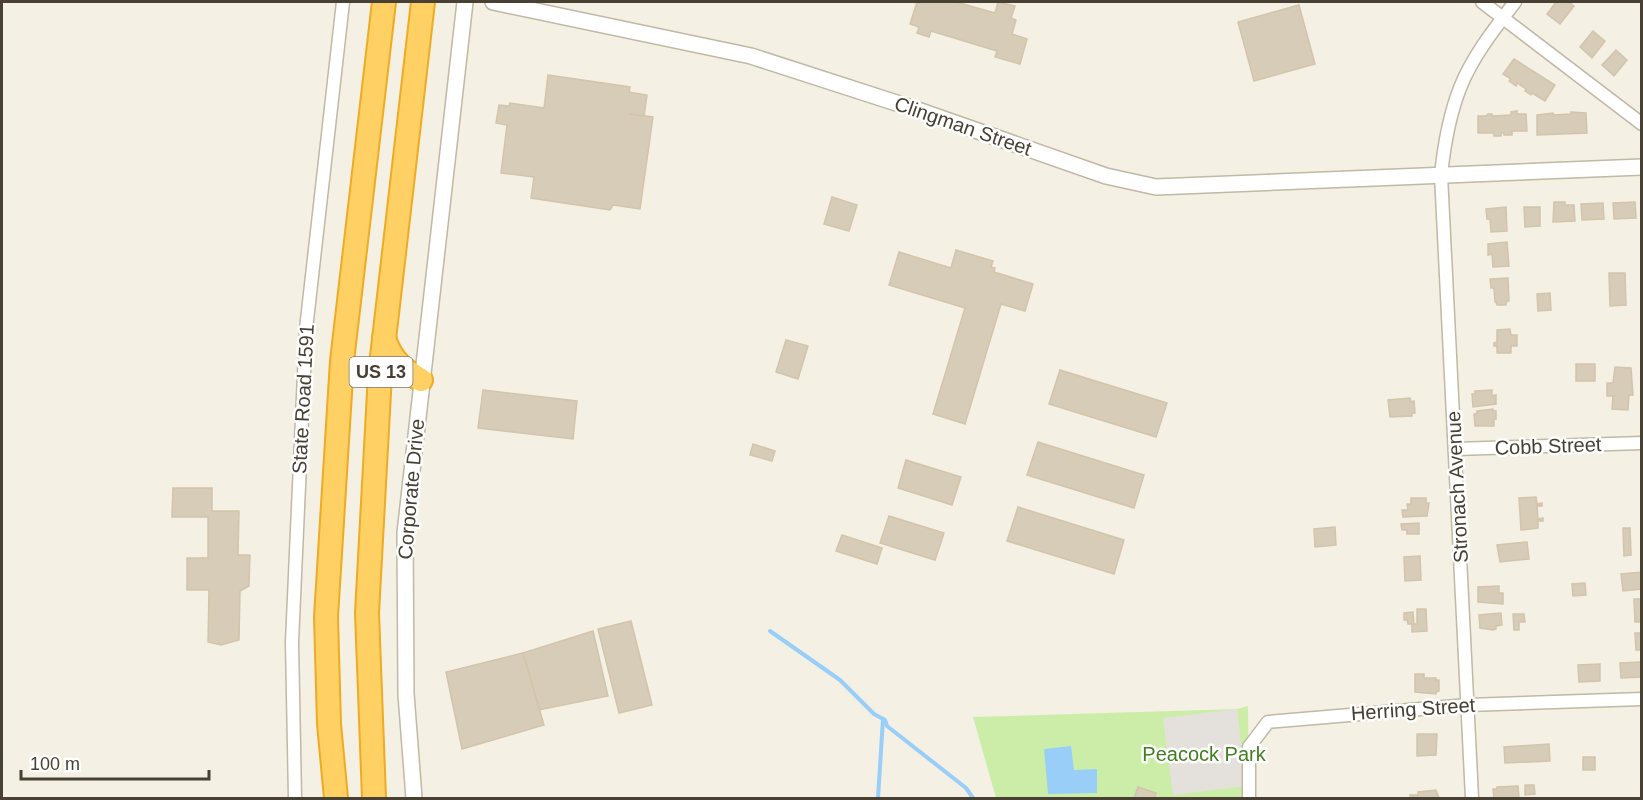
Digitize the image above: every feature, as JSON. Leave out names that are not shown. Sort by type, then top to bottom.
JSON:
[{"type":"highway","name":"US 13","points":[[336,798],[329,724],[326,617],[342,361],[384,2]]},
{"type":"highway","name":"US 13","points":[[374,798],[367,613],[378,412],[384,338],[423,2]]},
{"type":"highway","points":[[384,338],[396,362],[404,370],[421,380]]},
{"type":"highway","points":[[378,412],[386,397],[399,385],[410,380],[421,380]]},
{"type":"highway","points":[[323,798],[329,724]]},
{"type":"highway","points":[[372,745],[381,798]]},
{"type":"street","name":"State Road 1591","points":[[295,798],[292,642],[306,329],[343,2]]},
{"type":"street","name":"Corporate Drive","points":[[414,798],[406,694],[405,533],[465,2]]},
{"type":"street","name":"Clingman Street","points":[[493,2],[751,56],[915,109],[1106,176],[1156,187],[1641,167]]},
{"type":"street","points":[[1482,2],[1641,124]]},
{"type":"street","name":"Stronach Avenue","points":[[1472,798],[1441,175],[1444,141],[1460,87],[1483,45],[1515,2]]},
{"type":"street","name":"Cobb Street","points":[[1455,448],[1641,443]]},
{"type":"street","name":"Herring Street","points":[[1249,798],[1249,747],[1268,722],[1467,705],[1641,699]]},
{"type":"green space","name":"Peacock Park","points":[[1248,706],[1249,798],[996,798],[973,717],[1237,709]]},
{"type":"shaded area","points":[[1237,709],[1246,786],[1173,795],[1163,718]]},
{"type":"water","points":[[1071,746],[1074,770],[1097,769],[1097,793],[1048,794],[1044,749]]},
{"type":"building","points":[[917,2],[956,2],[995,13],[998,2],[1015,6],[1011,18],[1016,20],[1012,34],[1027,39],[1020,64],[995,57],[997,51],[931,31],[929,37],[917,33],[919,27],[910,24]]},
{"type":"building","points":[[1556,2],[1569,2],[1574,6],[1560,24],[1547,14]]},
{"type":"building","points":[[1299,5],[1315,64],[1254,81],[1238,22]]},
{"type":"building","points":[[1593,31],[1605,41],[1592,58],[1580,47]]},
{"type":"building","points":[[1616,50],[1627,60],[1614,76],[1602,65]]},
{"type":"building","points":[[1514,59],[1555,85],[1545,101],[1532,93],[1531,95],[1517,83],[1516,86],[1503,74]]},
{"type":"building","points":[[548,75],[630,87],[629,92],[647,95],[644,116],[653,117],[640,209],[613,205],[610,210],[531,198],[534,177],[501,173],[507,125],[496,123],[499,105],[509,106],[510,103],[544,108]]},
{"type":"building","points":[[1517,111],[1517,114],[1526,114],[1527,131],[1512,131],[1512,135],[1501,133],[1501,136],[1494,136],[1494,133],[1478,133],[1478,116],[1511,115],[1511,112]]},
{"type":"building","points":[[1571,112],[1586,113],[1587,133],[1537,135],[1537,115],[1571,114]]},
{"type":"building","points":[[832,197],[857,205],[849,231],[824,224]]},
{"type":"building","points":[[1554,202],[1574,205],[1575,221],[1553,222]]},
{"type":"building","points":[[1635,202],[1636,218],[1614,219],[1613,203]]},
{"type":"building","points":[[1603,203],[1604,219],[1582,220],[1581,204]]},
{"type":"building","points":[[1506,207],[1507,231],[1491,232],[1486,209]]},
{"type":"building","points":[[1524,207],[1540,207],[1540,226],[1525,227]]},
{"type":"building","points":[[1507,242],[1509,266],[1493,267],[1492,254],[1488,255],[1488,244]]},
{"type":"building","points":[[956,250],[993,261],[991,267],[995,268],[994,272],[1033,284],[1025,311],[1001,304],[965,424],[933,414],[965,308],[889,285],[899,252],[951,268]]},
{"type":"building","points":[[1609,273],[1625,273],[1626,305],[1610,306]]},
{"type":"building","points":[[1508,278],[1509,301],[1506,305],[1497,305],[1490,279]]},
{"type":"building","points":[[1550,293],[1551,310],[1538,311],[1537,294]]},
{"type":"building","points":[[1510,329],[1511,335],[1517,335],[1517,346],[1511,346],[1511,353],[1497,353],[1497,346],[1494,346],[1494,343],[1497,342],[1497,330]]},
{"type":"building","points":[[786,340],[808,346],[798,379],[776,372]]},
{"type":"building","points":[[1576,364],[1595,364],[1595,381],[1576,381]]},
{"type":"building","points":[[1615,367],[1631,368],[1633,395],[1629,395],[1628,410],[1612,409],[1613,396],[1607,396],[1607,383],[1613,383]]},
{"type":"building","points":[[1060,370],[1167,403],[1156,437],[1049,404]]},
{"type":"building","points":[[483,390],[577,401],[573,439],[478,428]]},
{"type":"building","points":[[1492,390],[1492,396],[1496,395],[1496,404],[1473,407],[1472,394],[1475,394],[1475,391]]},
{"type":"building","points":[[1410,398],[1411,402],[1414,401],[1415,413],[1412,413],[1412,416],[1390,417],[1388,400]]},
{"type":"building","points":[[1493,409],[1496,411],[1494,426],[1475,426],[1474,414],[1477,414],[1477,411]]},
{"type":"building","points":[[1038,442],[1144,475],[1134,508],[1027,475]]},
{"type":"building","points":[[753,444],[775,451],[772,461],[750,455]]},
{"type":"building","points":[[906,460],[961,477],[952,505],[898,488]]},
{"type":"building","points":[[173,488],[212,488],[212,511],[239,511],[238,555],[250,555],[249,586],[240,591],[239,640],[221,645],[208,642],[209,590],[187,590],[187,558],[208,558],[208,517],[172,517]]},
{"type":"building","points":[[1536,497],[1537,504],[1542,503],[1542,506],[1537,506],[1538,519],[1543,518],[1543,521],[1538,521],[1538,528],[1521,530],[1519,498]]},
{"type":"building","points":[[1411,498],[1426,498],[1426,503],[1429,503],[1427,516],[1403,517],[1402,510],[1408,510],[1407,504],[1411,504]]},
{"type":"building","points":[[1018,507],[1124,540],[1114,574],[1007,541]]},
{"type":"building","points":[[889,516],[944,533],[935,560],[880,543]]},
{"type":"building","points":[[1419,523],[1419,534],[1407,534],[1407,530],[1402,530],[1401,524]]},
{"type":"building","points":[[1335,527],[1336,545],[1315,547],[1314,529]]},
{"type":"building","points":[[1623,528],[1630,528],[1631,555],[1624,556]]},
{"type":"building","points":[[842,535],[882,548],[877,564],[836,551]]},
{"type":"building","points":[[1527,542],[1529,559],[1500,562],[1497,545]]},
{"type":"building","points":[[1420,556],[1421,580],[1405,581],[1404,557]]},
{"type":"building","points":[[1642,572],[1642,589],[1623,591],[1621,574]]},
{"type":"building","points":[[1585,583],[1586,595],[1573,596],[1572,584]]},
{"type":"building","points":[[1499,586],[1499,593],[1503,593],[1503,604],[1478,602],[1478,587]]},
{"type":"building","points":[[1634,599],[1642,599],[1642,622],[1635,622]]},
{"type":"building","points":[[1417,609],[1426,609],[1427,631],[1412,632],[1412,624],[1404,620],[1404,613],[1413,612],[1414,624],[1417,624]]},
{"type":"building","points":[[1501,613],[1502,625],[1496,626],[1493,630],[1480,628],[1479,615]]},
{"type":"building","points":[[1513,614],[1524,614],[1525,622],[1519,622],[1519,630],[1514,630]]},
{"type":"building","points":[[631,621],[652,705],[619,713],[598,629]]},
{"type":"building","points":[[593,631],[608,696],[539,710],[523,653]]},
{"type":"building","points":[[1635,633],[1642,633],[1642,650],[1636,650]]},
{"type":"building","points":[[523,653],[544,725],[462,749],[446,672]]},
{"type":"building","points":[[1641,662],[1642,677],[1621,678],[1620,663]]},
{"type":"building","points":[[1600,664],[1600,681],[1579,682],[1578,665]]},
{"type":"building","points":[[1415,674],[1424,674],[1424,678],[1439,680],[1439,691],[1436,694],[1415,692]]},
{"type":"building","points":[[1417,734],[1437,734],[1436,755],[1417,756]]},
{"type":"building","points":[[1549,744],[1550,761],[1505,763],[1504,747]]},
{"type":"building","points":[[1583,757],[1595,757],[1595,770],[1583,770]]},
{"type":"building","points":[[1525,785],[1534,785],[1535,794],[1525,795]]},
{"type":"building","points":[[1518,786],[1519,798],[1494,798],[1493,789],[1497,787]]},
{"type":"building","points":[[1138,787],[1156,793],[1155,798],[1134,798]]},
{"type":"building","points":[[1436,790],[1439,798],[1410,798],[1410,795],[1418,795],[1418,792]]},
{"type":"waterway","points":[[770,631],[840,680],[874,714],[885,720],[887,726],[966,788],[973,798]]},
{"type":"waterway","points":[[878,798],[883,719]]}]
